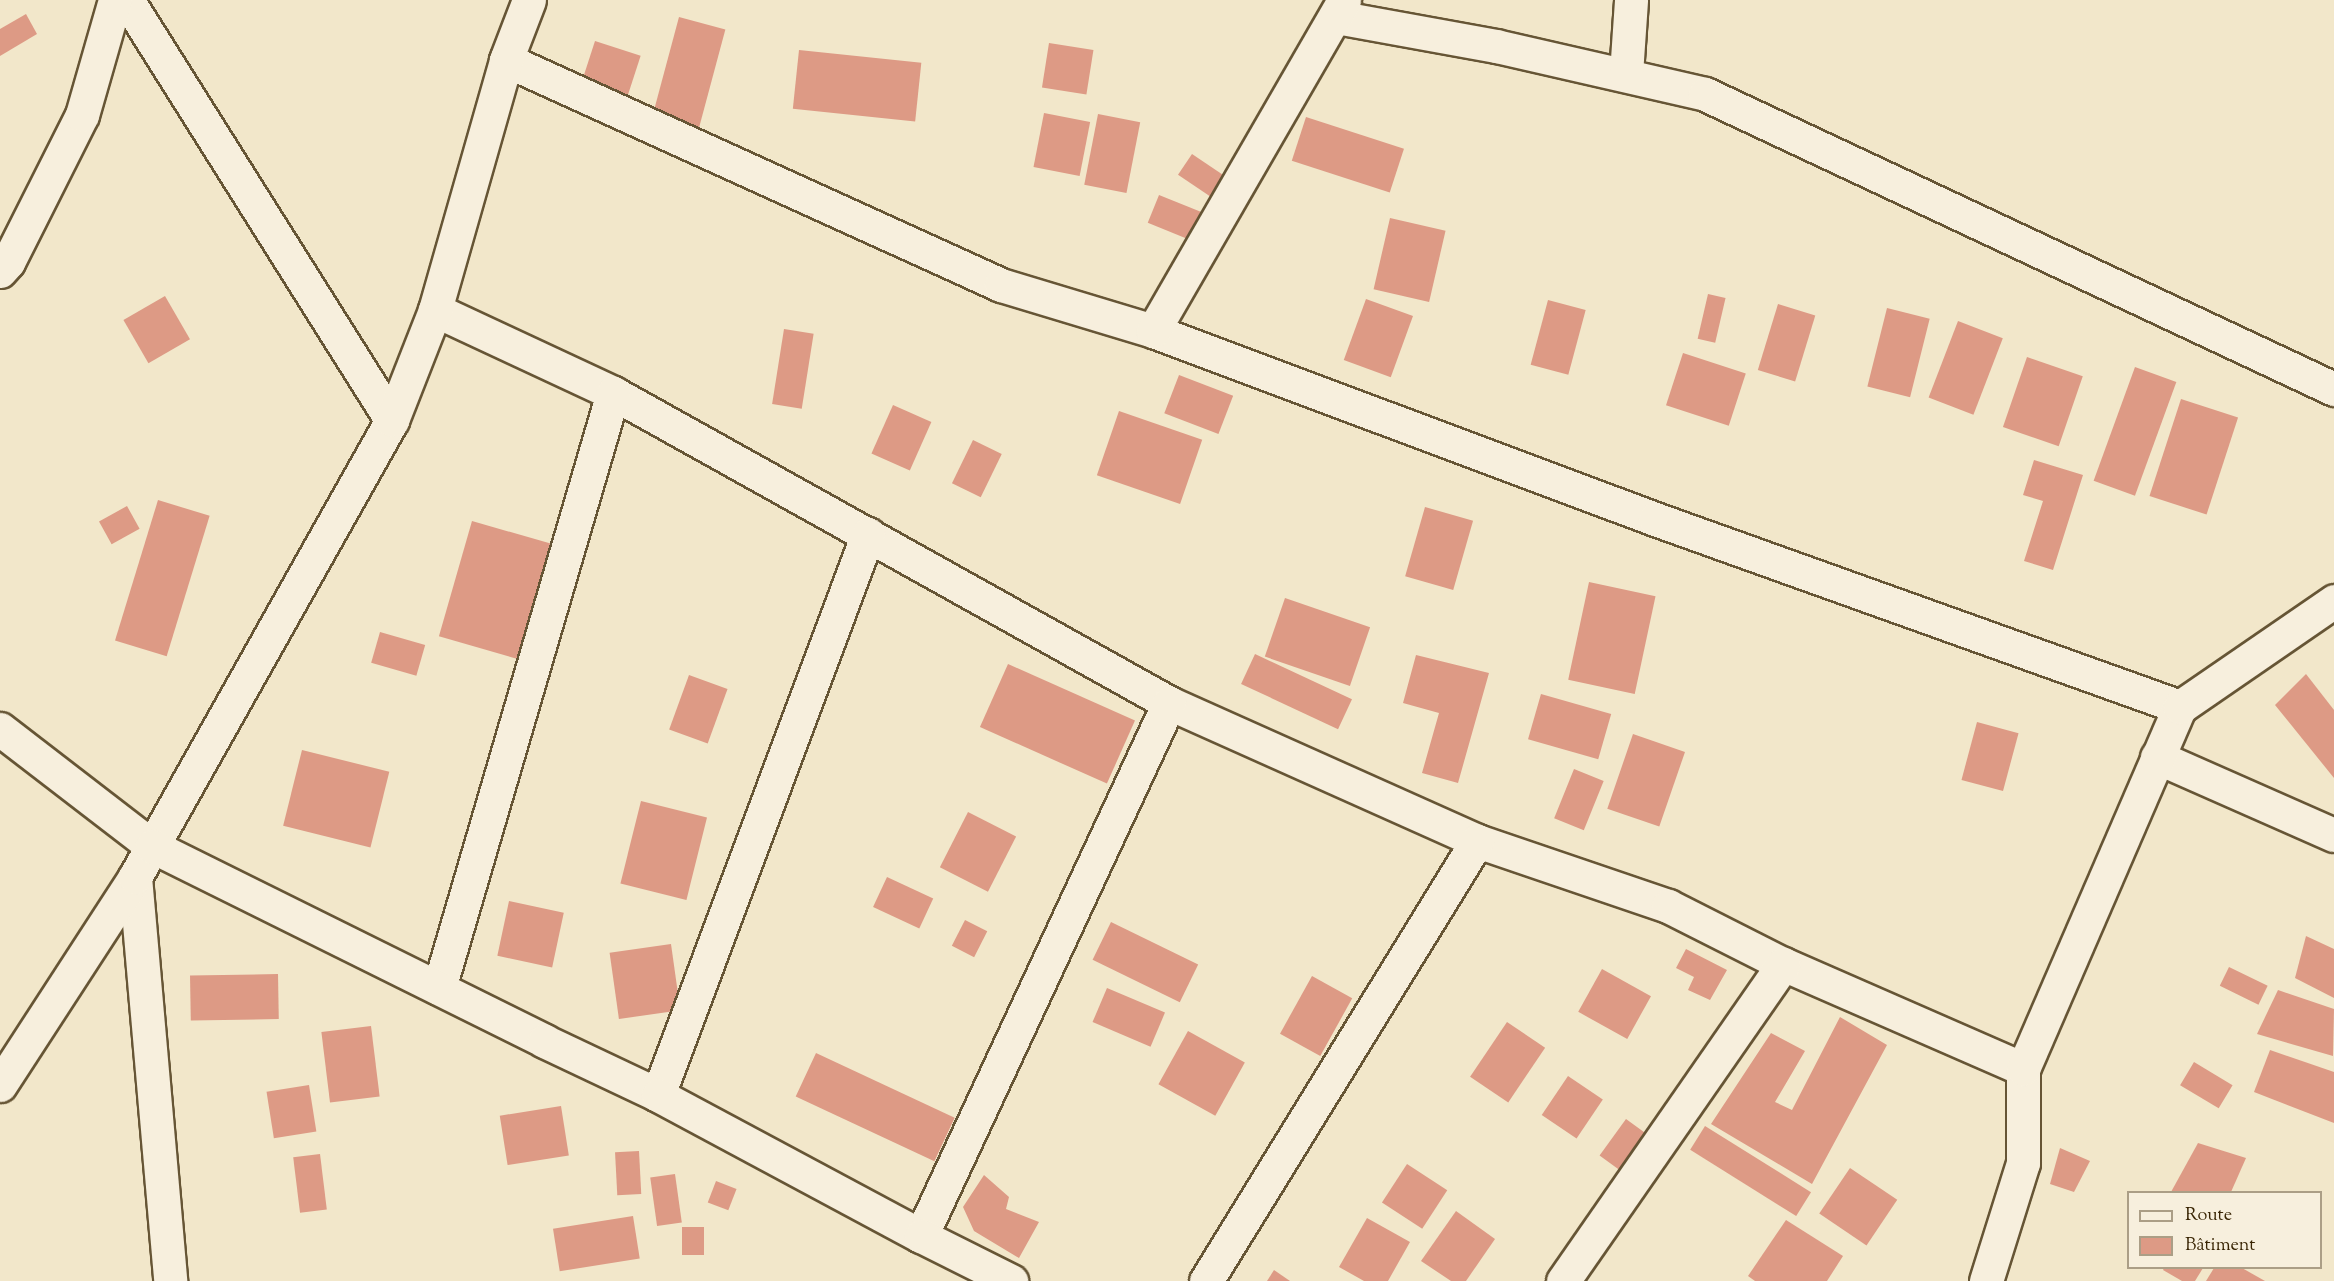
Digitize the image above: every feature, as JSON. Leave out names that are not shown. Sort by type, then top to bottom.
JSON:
[{"type":"street","points":[[0,271],[8,262],[82,115],[115,0]]},
{"type":"street","points":[[127,0],[392,420]]},
{"type":"street","points":[[0,1085],[135,876],[392,420],[435,310],[506,60],[529,0]]},
{"type":"street","points":[[1626,74],[1631,0]]},
{"type":"street","points":[[1153,331],[1340,8],[1705,94],[2334,390]]},
{"type":"street","points":[[506,60],[1001,285],[1153,331],[1655,519],[2180,706]]},
{"type":"street","points":[[435,310],[613,393],[1169,704],[1477,842],[1668,906],[1783,964],[2024,1069]]},
{"type":"street","points":[[439,988],[613,393]]},
{"type":"street","points":[[658,1095],[868,534]]},
{"type":"street","points":[[1986,1281],[2024,1163],[2024,1069],[2180,706],[2334,601]]},
{"type":"street","points":[[921,1236],[1169,704]]},
{"type":"street","points":[[0,729],[152,846],[658,1095],[921,1236],[1011,1281]]},
{"type":"street","points":[[2157,757],[2334,835]]},
{"type":"street","points":[[1206,1281],[1477,842]]},
{"type":"street","points":[[135,876],[170,1281]]},
{"type":"street","points":[[1563,1281],[1783,964]]},
{"type":"building","points":[[26,14],[37,34],[0,56],[0,29]]},
{"type":"building","points":[[679,17],[725,29],[697,136],[651,123]]},
{"type":"building","points":[[595,41],[641,56],[626,101],[580,86]]},
{"type":"building","points":[[1049,43],[1093,50],[1086,94],[1042,87]]},
{"type":"building","points":[[799,50],[921,63],[915,122],[793,109]]},
{"type":"building","points":[[1044,113],[1090,122],[1080,176],[1034,167]]},
{"type":"building","points":[[1098,114],[1140,122],[1126,193],[1084,185]]},
{"type":"building","points":[[1306,117],[1404,149],[1390,193],[1292,161]]},
{"type":"building","points":[[1192,154],[1228,178],[1214,199],[1178,175]]},
{"type":"building","points":[[1159,195],[1210,216],[1199,243],[1148,223]]},
{"type":"building","points":[[1390,218],[1446,231],[1429,302],[1374,289]]},
{"type":"building","points":[[1708,294],[1726,298],[1715,343],[1698,339]]},
{"type":"building","points":[[165,296],[190,339],[148,363],[123,320]]},
{"type":"building","points":[[1366,299],[1413,316],[1391,377],[1344,360]]},
{"type":"building","points":[[1548,300],[1586,310],[1568,375],[1531,365]]},
{"type":"building","points":[[1778,304],[1815,315],[1795,381],[1758,370]]},
{"type":"building","points":[[1887,308],[1930,319],[1910,397],[1867,387]]},
{"type":"building","points":[[1958,321],[2003,338],[1973,415],[1929,398]]},
{"type":"building","points":[[784,329],[814,334],[802,409],[772,404]]},
{"type":"building","points":[[1683,353],[1746,373],[1729,426],[1666,405]]},
{"type":"building","points":[[2027,357],[2083,376],[2059,446],[2003,427]]},
{"type":"building","points":[[2135,367],[2176,382],[2135,496],[2094,481]]},
{"type":"building","points":[[1179,375],[1233,396],[1218,434],[1164,413]]},
{"type":"building","points":[[2181,399],[2238,418],[2207,515],[2149,496]]},
{"type":"building","points":[[893,405],[931,422],[910,471],[871,453]]},
{"type":"building","points":[[1119,411],[1202,440],[1180,504],[1097,475]]},
{"type":"building","points":[[973,440],[1002,454],[981,497],[952,483]]},
{"type":"building","points":[[2034,460],[2083,475],[2053,570],[2024,561],[2043,501],[2023,495]]},
{"type":"building","points":[[158,500],[210,516],[167,656],[115,641]]},
{"type":"building","points":[[127,506],[140,529],[112,544],[99,522]]},
{"type":"building","points":[[1425,507],[1473,521],[1453,590],[1405,576]]},
{"type":"building","points":[[472,521],[558,546],[524,661],[439,636]]},
{"type":"building","points":[[1589,582],[1656,596],[1635,694],[1568,680]]},
{"type":"building","points":[[1285,598],[1370,627],[1350,686],[1265,657]]},
{"type":"building","points":[[380,632],[425,645],[416,676],[371,663]]},
{"type":"building","points":[[1255,654],[1352,699],[1338,729],[1241,684]]},
{"type":"building","points":[[1416,655],[1489,673],[1458,783],[1422,773],[1439,713],[1403,703]]},
{"type":"building","points":[[1008,664],[1135,721],[1107,784],[980,727]]},
{"type":"building","points":[[2306,674],[2334,710],[2334,778],[2275,705]]},
{"type":"building","points":[[689,675],[728,689],[708,744],[669,730]]},
{"type":"building","points":[[1541,694],[1611,714],[1598,759],[1528,739]]},
{"type":"building","points":[[1977,722],[2019,733],[2003,791],[1961,780]]},
{"type":"building","points":[[1633,734],[1685,752],[1659,827],[1607,809]]},
{"type":"building","points":[[302,750],[389,772],[370,847],[283,826]]},
{"type":"building","points":[[1574,769],[1604,781],[1584,830],[1554,818]]},
{"type":"building","points":[[641,801],[707,817],[686,900],[620,883]]},
{"type":"building","points":[[968,812],[1016,837],[988,892],[940,867]]},
{"type":"building","points":[[887,877],[933,899],[919,928],[873,907]]},
{"type":"building","points":[[509,901],[564,913],[552,967],[497,956]]},
{"type":"building","points":[[965,920],[987,931],[974,957],[952,946]]},
{"type":"building","points":[[1111,922],[1198,965],[1180,1002],[1093,960]]},
{"type":"building","points":[[2306,936],[2334,949],[2334,998],[2295,978]]},
{"type":"building","points":[[671,944],[680,1010],[619,1019],[610,953]]},
{"type":"building","points":[[1686,949],[1727,970],[1710,1000],[1688,990],[1694,977],[1676,968]]},
{"type":"building","points":[[2229,967],[2268,986],[2258,1005],[2220,986]]},
{"type":"building","points":[[1602,969],[1651,996],[1627,1039],[1578,1012]]},
{"type":"building","points":[[278,974],[279,1019],[191,1021],[190,976]]},
{"type":"building","points":[[1312,976],[1352,998],[1320,1056],[1280,1034]]},
{"type":"building","points":[[1107,988],[1165,1013],[1151,1047],[1093,1022]]},
{"type":"building","points":[[2278,990],[2334,1009],[2333,1056],[2257,1034]]},
{"type":"building","points":[[1840,1017],[1887,1045],[1812,1184],[1711,1124],[1771,1033],[1805,1051],[1775,1102],[1792,1110]]},
{"type":"building","points":[[1507,1022],[1545,1048],[1508,1102],[1470,1077]]},
{"type":"building","points":[[371,1026],[380,1096],[330,1103],[321,1032]]},
{"type":"building","points":[[1188,1031],[1245,1063],[1215,1116],[1158,1084]]},
{"type":"building","points":[[2270,1050],[2334,1072],[2334,1123],[2254,1092]]},
{"type":"building","points":[[816,1053],[955,1118],[934,1161],[796,1097]]},
{"type":"building","points":[[2194,1062],[2233,1085],[2219,1108],[2180,1085]]},
{"type":"building","points":[[1568,1076],[1603,1099],[1577,1138],[1542,1115]]},
{"type":"building","points":[[309,1085],[316,1131],[274,1138],[267,1092]]},
{"type":"building","points":[[561,1106],[569,1155],[508,1165],[500,1116]]},
{"type":"building","points":[[1626,1119],[1651,1137],[1625,1174],[1600,1155]]},
{"type":"building","points":[[1705,1126],[1811,1192],[1796,1216],[1690,1150]]},
{"type":"building","points":[[2198,1143],[2246,1158],[2231,1191],[2172,1191]]},
{"type":"building","points":[[2060,1148],[2090,1161],[2074,1192],[2050,1184]]},
{"type":"building","points":[[639,1151],[641,1194],[617,1195],[615,1152]]},
{"type":"building","points":[[320,1154],[327,1210],[300,1213],[293,1157]]},
{"type":"building","points":[[1407,1164],[1447,1190],[1422,1229],[1382,1203]]},
{"type":"building","points":[[1850,1168],[1897,1200],[1866,1245],[1819,1214]]},
{"type":"building","points":[[675,1174],[682,1223],[657,1226],[650,1177]]},
{"type":"building","points":[[984,1175],[1009,1197],[1006,1209],[1039,1222],[1019,1258],[974,1231],[963,1207]]},
{"type":"building","points":[[716,1181],[737,1189],[728,1210],[708,1202]]},
{"type":"building","points":[[1456,1211],[1495,1239],[1466,1281],[1451,1281],[1421,1261]]},
{"type":"building","points":[[633,1216],[640,1258],[560,1271],[553,1229]]},
{"type":"building","points":[[1367,1218],[1410,1242],[1388,1281],[1364,1281],[1339,1267]]},
{"type":"building","points":[[1786,1220],[1843,1256],[1827,1281],[1755,1281],[1748,1276]]},
{"type":"building","points":[[682,1227],[704,1227],[704,1255],[682,1255]]},
{"type":"building","points":[[2202,1269],[2195,1281],[2182,1281],[2163,1270]]},
{"type":"building","points":[[2213,1269],[2244,1269],[2265,1281],[2206,1281]]},
{"type":"building","points":[[1274,1270],[1290,1281],[1267,1281]]}]
